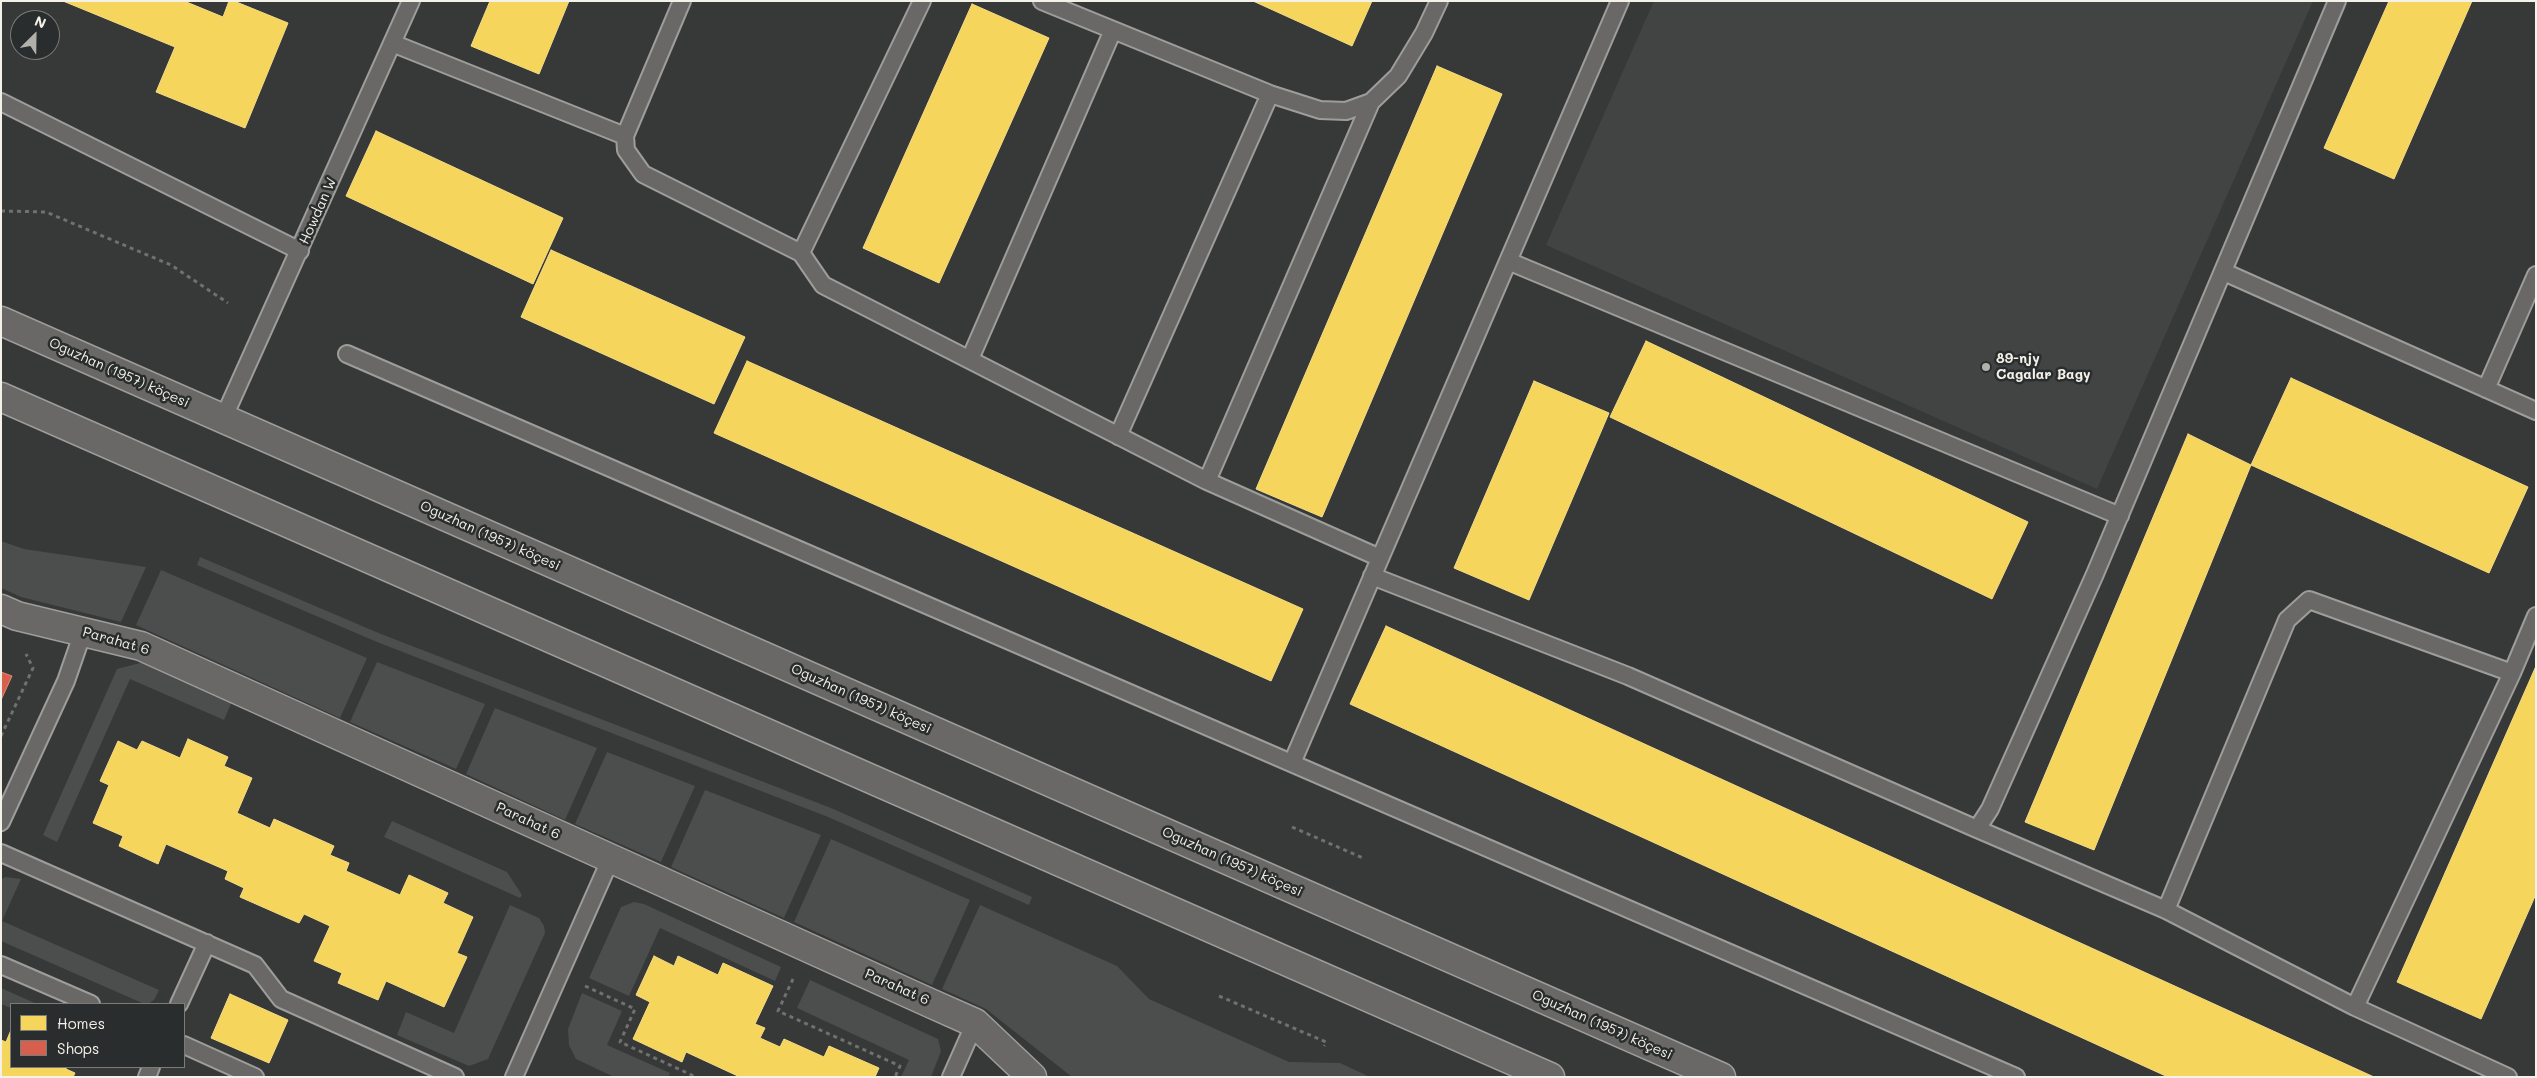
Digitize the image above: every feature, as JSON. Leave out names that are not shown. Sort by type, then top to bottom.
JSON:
[{"type":"main road","name":"Oguzhan (1957) köçesi","points":[[1,321],[1720,1077]]},
{"type":"main road","points":[[1,397],[1550,1077]]},
{"type":"main road","name":"Parahat 6","points":[[1,609],[17,616],[141,646],[975,1023],[1029,1076]]},
{"type":"lane","name":"Howdan W","points":[[223,419],[411,1]]},
{"type":"lane","points":[[682,1],[625,136],[626,150],[643,174],[801,254],[823,285],[1207,481],[1380,558]]},
{"type":"lane","points":[[801,254],[922,1]]},
{"type":"lane","points":[[1042,1],[1270,94],[1320,110],[1346,111],[1371,102]]},
{"type":"lane","points":[[1207,481],[1371,102],[1398,76],[1424,33],[1439,1]]},
{"type":"lane","points":[[1977,829],[1990,809],[2120,516],[2337,1]]},
{"type":"lane","points":[[1292,763],[1508,261],[1615,3]]},
{"type":"lane","points":[[970,359],[1113,30]]},
{"type":"lane","points":[[392,43],[625,136]]},
{"type":"lane","points":[[1118,436],[1270,94]]},
{"type":"lane","points":[[1,102],[300,251]]},
{"type":"lane","points":[[1508,261],[2120,516]]},
{"type":"lane","points":[[2224,272],[2536,410]]},
{"type":"lane","points":[[2486,388],[2536,275]]},
{"type":"lane","points":[[347,354],[2016,1077]]},
{"type":"lane","points":[[1372,576],[1628,676],[2166,910],[2355,1007],[2508,1077]]},
{"type":"lane","points":[[2166,910],[2288,620],[2310,600],[2512,673]]},
{"type":"lane","points":[[2355,1007],[2512,673],[2536,616]]},
{"type":"lane","points":[[1,822],[66,681],[83,632]]},
{"type":"lane","points":[[1,853],[255,965],[281,999],[455,1077]]},
{"type":"lane","points":[[514,1077],[611,858]]},
{"type":"lane","points":[[179,1003],[207,943]]},
{"type":"lane","points":[[1,965],[89,1003]]},
{"type":"lane","points":[[951,1077],[975,1023]]},
{"type":"lane","points":[[185,1045],[255,1077]]},
{"type":"path","points":[[1,211],[46,212],[171,265],[228,303]]},
{"type":"path","points":[[1,736],[33,668],[25,651]]},
{"type":"path","points":[[1292,827],[1363,858]]},
{"type":"path","points":[[795,974],[778,1011],[900,1066],[895,1077]]},
{"type":"path","points":[[585,986],[635,1008],[620,1042],[696,1077]]},
{"type":"path","points":[[1220,996],[1326,1042],[1324,1046]]},
{"type":"shaded area","name":"89-njy Cagalar Bagy","points":[[1654,1],[2313,1],[2097,489],[1546,245]]},
{"type":"shaded area","points":[[1,541],[24,549],[146,567],[121,622],[21,597],[1,588]]},
{"type":"shaded area","points":[[200,557],[381,634],[831,808],[1032,897],[1029,905],[828,817],[377,642],[197,565]]},
{"type":"shaded area","points":[[161,570],[367,658],[340,718],[136,625]]},
{"type":"shaded area","points":[[144,662],[232,701],[224,720],[130,679],[57,842],[43,835],[117,669]]},
{"type":"shaded area","points":[[377,662],[485,704],[456,769],[350,722]]},
{"type":"shaded area","points":[[495,708],[597,748],[565,820],[466,774]]},
{"type":"shaded area","points":[[607,752],[695,786],[661,862],[575,824]]},
{"type":"shaded area","points":[[705,790],[821,835],[784,918],[671,867]]},
{"type":"shaded area","points":[[392,821],[507,872],[522,895],[520,898],[384,837]]},
{"type":"shaded area","points":[[831,839],[970,900],[932,985],[794,922]]},
{"type":"shaded area","points":[[5,877],[21,879],[2,921],[159,990],[154,1000],[150,1003],[142,1003],[1,941],[1,880]]},
{"type":"shaded area","points":[[634,902],[644,904],[781,967],[775,981],[660,928],[629,996],[589,978],[621,907]]},
{"type":"shaded area","points":[[510,905],[539,918],[544,926],[545,933],[488,1059],[469,1066],[397,1035],[406,1012],[454,1033]]},
{"type":"shaded area","points":[[980,905],[1117,966],[1149,999],[1289,1062],[1340,1063],[1370,1077],[1072,1077],[986,1009],[942,989]]},
{"type":"shaded area","points":[[810,980],[938,1039],[941,1051],[931,1077],[901,1077],[909,1060],[797,1008]]},
{"type":"shaded area","points":[[1,988],[35,1003],[10,1003],[10,1008],[1,1004]]},
{"type":"shaded area","points":[[582,993],[622,1011],[607,1045],[670,1073],[668,1077],[614,1077],[576,1059],[569,1045],[568,1029]]},
{"type":"building: Homes","points":[[63,1],[184,1],[223,17],[229,1],[234,1],[288,23],[245,128],[156,92],[175,47]]},
{"type":"building: Homes","points":[[490,1],[569,1],[539,74],[471,46]]},
{"type":"building: Homes","points":[[1253,1],[1372,1],[1352,46]]},
{"type":"building: Homes","points":[[2389,1],[2472,1],[2394,179],[2324,148]]},
{"type":"building: Homes","points":[[972,4],[1049,38],[939,283],[863,248]]},
{"type":"building: Homes","points":[[1437,66],[1502,94],[1322,517],[1256,489]]},
{"type":"building: Homes","points":[[376,131],[563,218],[533,284],[346,196]]},
{"type":"building: Homes","points":[[551,250],[745,337],[714,404],[521,317]]},
{"type":"building: Homes","points":[[1646,341],[2028,522],[1992,599],[1610,417]]},
{"type":"building: Homes","points":[[747,361],[1303,609],[1271,681],[714,433]]},
{"type":"building: Homes","points":[[2291,378],[2528,487],[2489,573],[2251,465]]},
{"type":"building: Homes","points":[[1534,381],[1609,413],[1529,600],[1454,568]]},
{"type":"building: Homes","points":[[2188,434],[2251,465],[2094,850],[2025,822]]},
{"type":"building: Homes","points":[[1386,626],[2374,1077],[2168,1077],[1350,704]]},
{"type":"building: Homes","points":[[2536,666],[2536,894],[2481,1019],[2397,982]]},
{"type":"building: Homes","points":[[188,739],[228,757],[224,766],[252,778],[237,813],[270,828],[274,819],[334,846],[330,855],[349,863],[346,871],[400,895],[409,875],[448,893],[443,903],[473,917],[457,953],[467,957],[444,1007],[386,981],[378,1000],[338,983],[342,973],[314,961],[330,926],[304,914],[299,923],[240,897],[244,888],[225,879],[228,871],[166,844],[158,864],[119,846],[123,836],[93,823],[109,785],[100,781],[118,741],[137,750],[142,741],[180,758]]},
{"type":"building: Homes","points":[[654,956],[674,966],[678,956],[718,975],[723,963],[773,986],[755,1024],[765,1028],[760,1038],[780,1047],[784,1039],[824,1057],[829,1046],[879,1068],[875,1077],[740,1077],[686,1052],[682,1062],[633,1039],[650,1002],[636,995]]},
{"type":"building: Homes","points":[[230,994],[288,1020],[269,1063],[211,1038]]},
{"type":"building: Homes","points":[[10,1032],[10,1068],[66,1068],[75,1073],[73,1077],[1,1077],[1,1040],[6,1042]]},
{"type":"building: Shops","points":[[1,672],[12,676],[1,700]]},
{"type":"place","name":"89-njy Cagalar Bagy","points":[[1986,367]]}]
